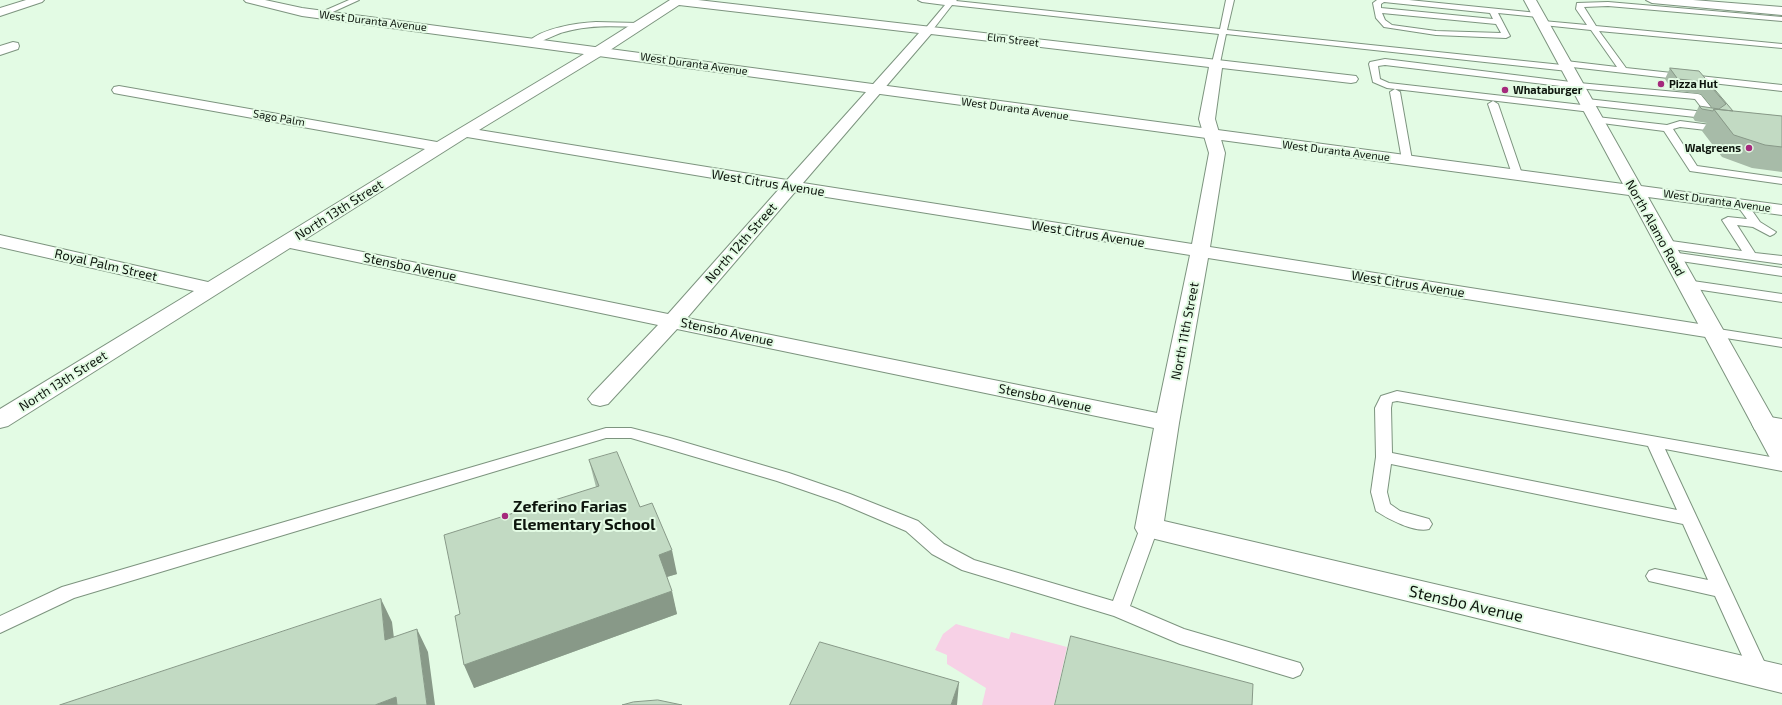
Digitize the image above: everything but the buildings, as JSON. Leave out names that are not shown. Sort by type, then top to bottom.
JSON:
[{"type":"street","points":[[0,12],[38,0]]},
{"type":"street","name":"West Duranta Avenue","points":[[250,0],[302,12],[599,51],[875,90],[1782,210]]},
{"type":"street","name":"North 13th Street","points":[[0,420],[440,147],[599,51],[677,0]]},
{"type":"street","name":"Elm Street","points":[[677,0],[1351,78]]},
{"type":"street","points":[[1652,0],[1782,11]]},
{"type":"street","name":"North Alamo Road","points":[[1537,13],[1712,332],[1773,426],[1782,456]]},
{"type":"street","name":"North 12th Street","points":[[600,399],[673,321],[928,30]]},
{"type":"street","points":[[0,51],[6,45]]},
{"type":"street","name":"North 11th Street","points":[[1149,528],[1166,423],[1200,252],[1217,153],[1207,119],[1216,63]]},
{"type":"street","name":"Sago Palm","points":[[119,90],[440,147]]},
{"type":"street","name":"West Citrus Avenue","points":[[465,132],[1200,252],[1712,332]]},
{"type":"street","name":"Royal Palm Street","points":[[0,241],[213,289]]},
{"type":"street","name":"Stensbo Avenue","points":[[288,242],[1166,423]]},
{"type":"street","name":"Stensbo Avenue","points":[[1149,528],[1771,677]]},
{"type":"lane","points":[[321,14],[356,0]]},
{"type":"lane","points":[[922,0],[952,1],[1224,31],[1572,75],[1698,97],[1714,116],[1591,110],[1387,85],[1376,80],[1373,64],[1385,62],[1572,75],[1623,70],[1782,88]]},
{"type":"lane","points":[[1216,63],[1230,0]]},
{"type":"lane","points":[[1451,33],[1394,23],[1388,5],[1382,0],[1377,3],[1380,17],[1386,26],[1390,28],[1436,33],[1506,36],[1493,10]]},
{"type":"lane","points":[[1386,0],[1537,13],[1593,28],[1782,46]]},
{"type":"lane","points":[[928,30],[952,1]]},
{"type":"lane","points":[[1623,70],[1580,9],[1580,5],[1593,3],[1620,3],[1782,19]]},
{"type":"lane","points":[[1723,6],[1732,15]]},
{"type":"lane","points":[[1378,10],[1500,22]]},
{"type":"lane","points":[[532,42],[556,30],[581,24],[606,23],[638,25]]},
{"type":"lane","points":[[1396,92],[1407,160]]},
{"type":"lane","points":[[1493,104],[1517,174]]},
{"type":"lane","points":[[1591,110],[1667,128],[1680,124],[1732,130]]},
{"type":"lane","points":[[1667,128],[1694,169],[1782,181]]},
{"type":"lane","points":[[1742,204],[1756,224]]},
{"type":"lane","points":[[1752,257],[1728,220],[1756,224],[1770,232]]},
{"type":"lane","points":[[1667,250],[1782,260]]},
{"type":"lane","points":[[1667,250],[1782,272]]},
{"type":"lane","points":[[1686,284],[1782,298]]},
{"type":"lane","points":[[1764,296],[1782,302]]},
{"type":"lane","points":[[1712,332],[1782,343]]},
{"type":"lane","points":[[1423,524],[1394,515],[1382,507],[1378,492],[1384,457],[1383,408],[1386,399],[1397,396],[1782,465]]},
{"type":"lane","points":[[0,625],[69,592],[606,433],[631,433],[670,443],[804,484],[844,498],[912,526],[938,549],[968,565],[1119,610],[1180,636],[1293,669]]},
{"type":"lane","points":[[1654,442],[1722,590],[1771,677]]},
{"type":"lane","points":[[1384,457],[1690,519]]},
{"type":"lane","points":[[1119,610],[1149,528]]},
{"type":"lane","points":[[1655,576],[1722,590]]},
{"type":"shaded area","points":[[956,624],[1009,639],[1011,632],[1067,647],[1054,705],[982,705],[986,688],[947,664],[947,655],[935,650],[943,634]]},
{"type":"place","name":"Pizza Hut","points":[[1661,84]]},
{"type":"place","name":"Whataburger","points":[[1505,90]]},
{"type":"place","name":"Walgreens","points":[[1749,148]]},
{"type":"place","name":"Zeferino Farias Elementary School","points":[[505,516]]}]
